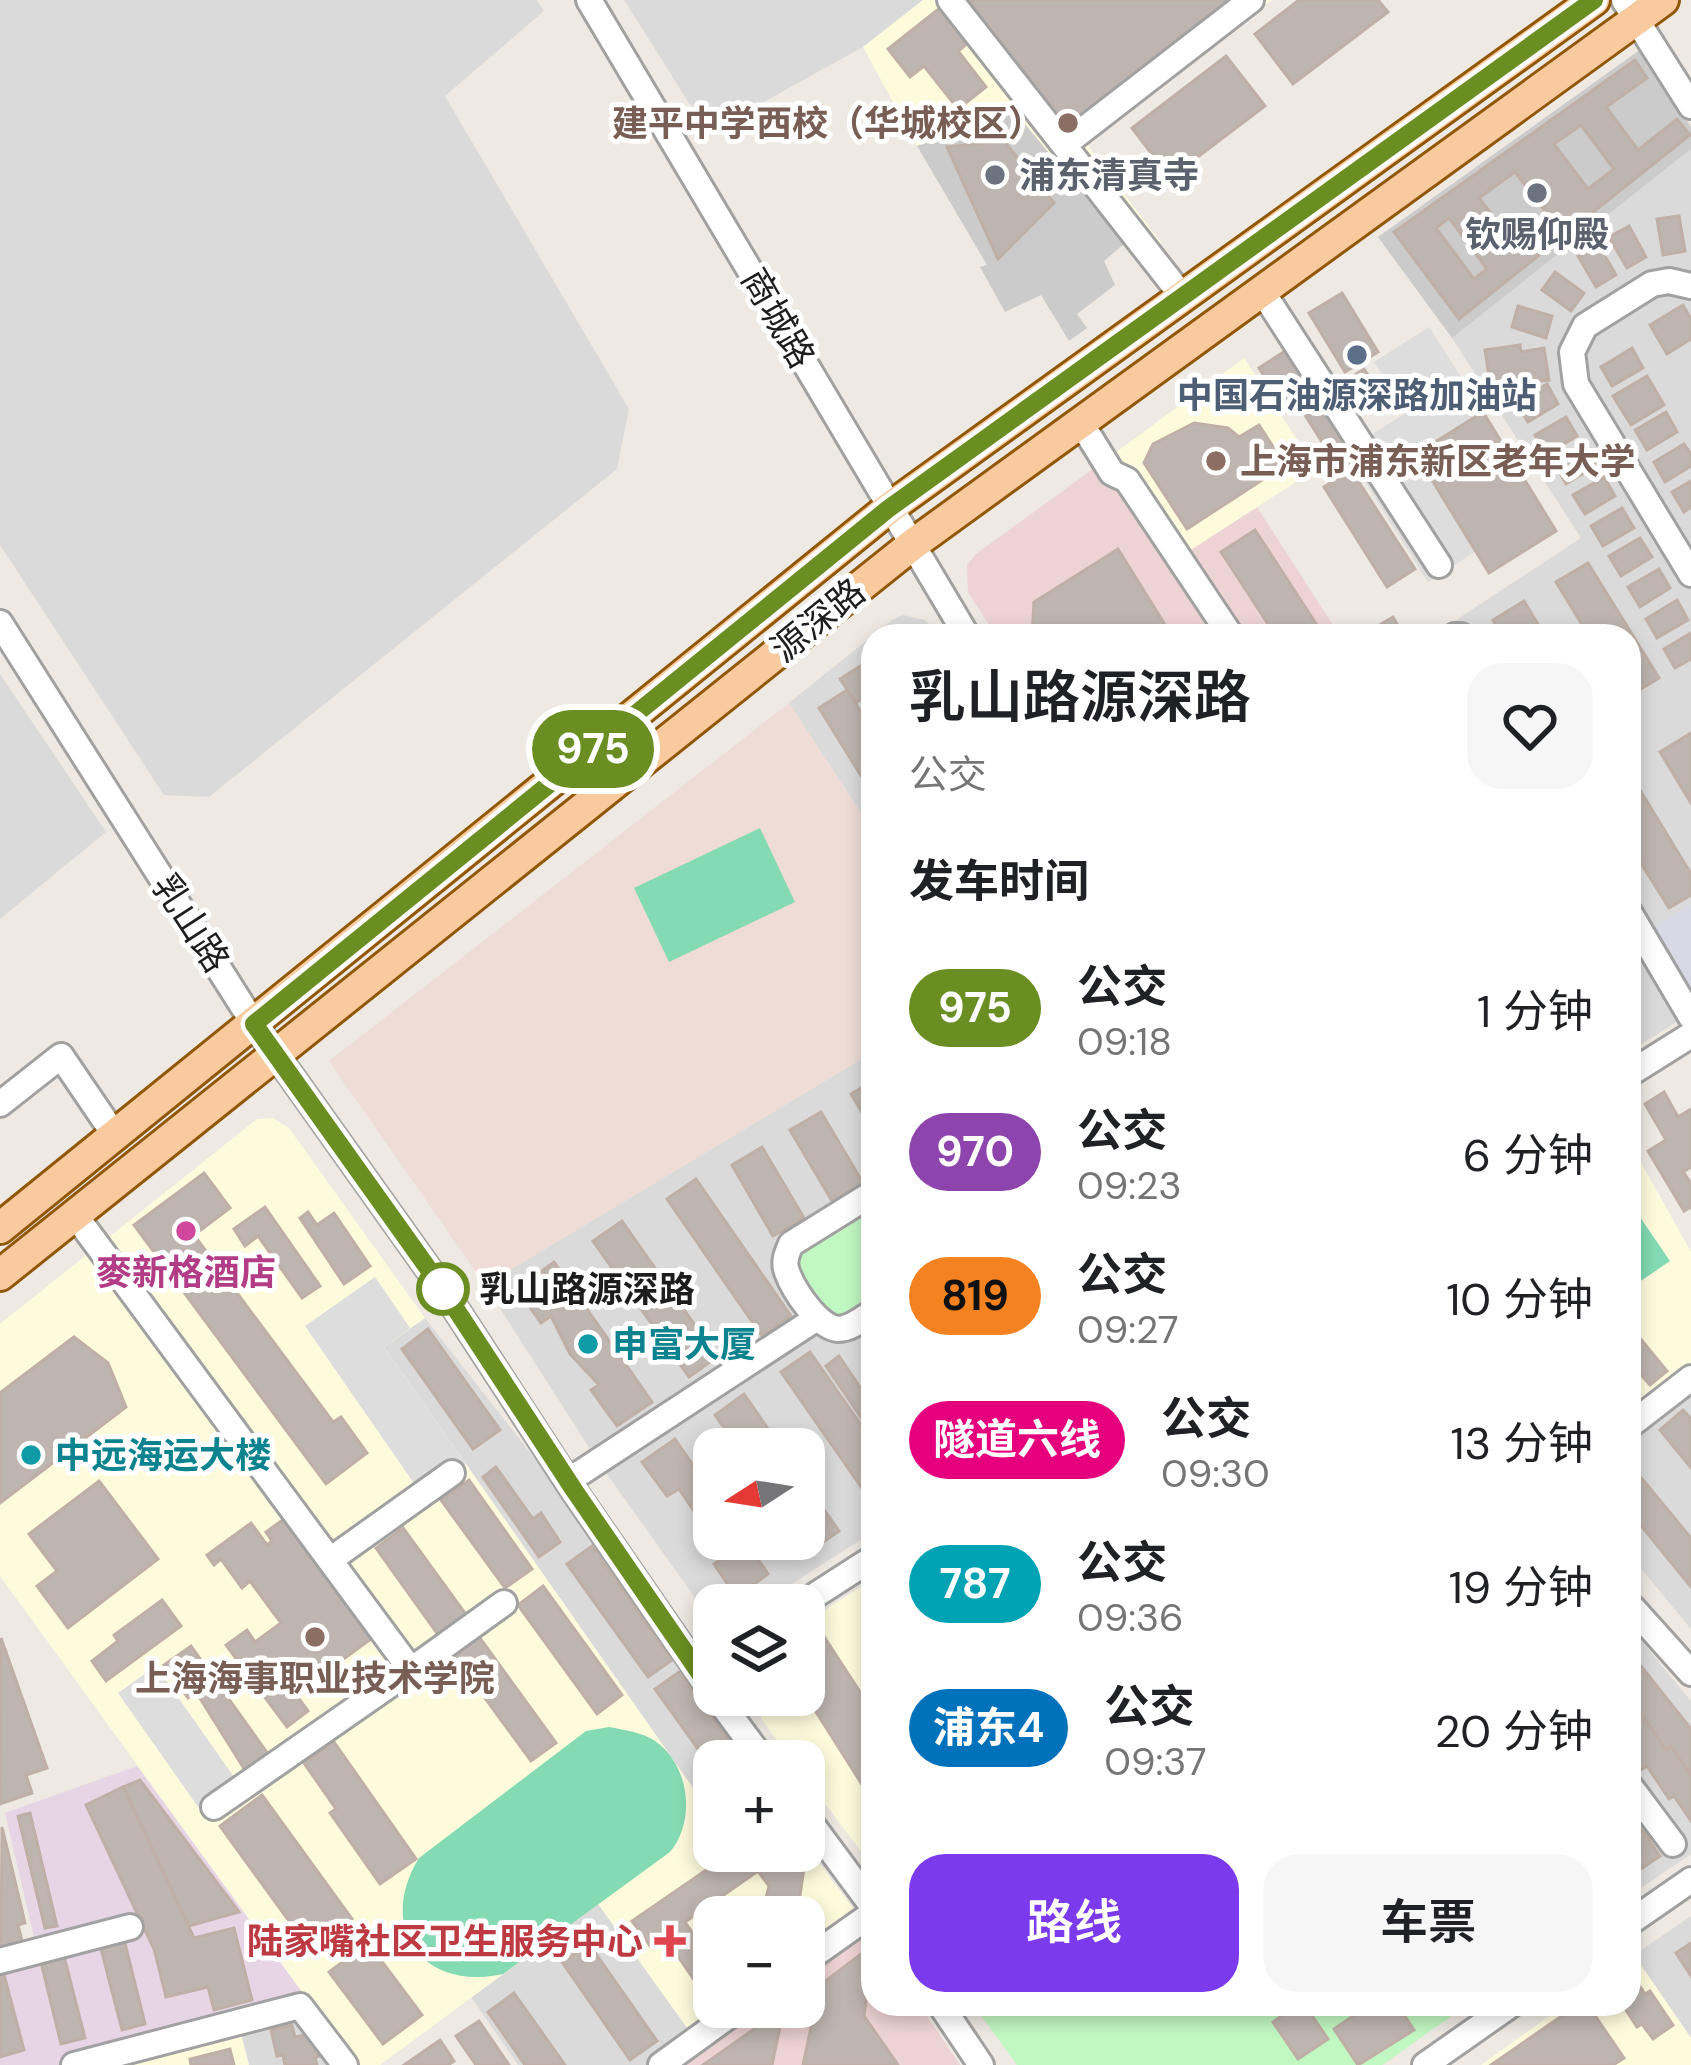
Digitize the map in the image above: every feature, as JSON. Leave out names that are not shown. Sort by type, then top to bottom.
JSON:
[{"type":"main road","name":"源深路","points":[[0,1228],[888,509],[1594,0]]},
{"type":"main road","name":"源深路","points":[[0,1275],[912,545],[1262,291],[1630,9],[1663,0]]},
{"type":"street","name":"商城路","points":[[589,0],[960,624]]},
{"type":"street","points":[[950,0],[1183,297]]},
{"type":"street","points":[[1065,144],[1251,0]]},
{"type":"street","points":[[1630,9],[1691,106]]},
{"type":"street","points":[[1691,286],[1670,281],[1652,284],[1585,326],[1572,352],[1576,384],[1691,574]]},
{"type":"street","points":[[1262,291],[1439,565]]},
{"type":"street","points":[[1081,422],[1112,473],[1127,480],[1223,624]]},
{"type":"street","name":"乳山路","points":[[0,623],[254,1024],[442,1288],[568,1481],[693,1649]]},
{"type":"street","points":[[1641,932],[1691,1017]]},
{"type":"street","points":[[1641,1066],[1691,1035]]},
{"type":"street","points":[[0,1104],[62,1056],[114,1134]]},
{"type":"street","points":[[861,1200],[791,1244],[785,1256],[787,1271],[817,1318],[830,1328],[846,1329],[861,1320]]},
{"type":"street","points":[[75,1215],[411,1670]]},
{"type":"street","points":[[568,1481],[817,1318]]},
{"type":"street","points":[[1641,1417],[1691,1378]]},
{"type":"street","points":[[330,1560],[452,1474]]},
{"type":"street","points":[[825,1589],[861,1566]]},
{"type":"street","points":[[214,1807],[504,1603]]},
{"type":"street","points":[[1641,1617],[1691,1673]]},
{"type":"street","name":"乳山路","points":[[730,1716],[748,1740]]},
{"type":"street","points":[[1641,1801],[1672,1844]]},
{"type":"street","points":[[825,1843],[861,1893]]},
{"type":"street","points":[[1641,1915],[1691,1880]]},
{"type":"street","points":[[825,1946],[861,1919]]},
{"type":"street","points":[[0,1960],[130,1927]]},
{"type":"street","points":[[74,2065],[300,2006],[345,2065]]},
{"type":"street","points":[[948,2016],[981,2065]]},
{"type":"street","points":[[1425,2065],[1495,2016]]},
{"type":"street","points":[[661,2065],[712,2028]]},
{"type":"shaded area","points":[[0,0],[537,0],[544,11],[445,96],[629,409],[617,469],[209,797],[164,795],[0,545]]},
{"type":"shaded area","points":[[624,0],[923,0],[863,47],[708,133]]},
{"type":"shaded area","name":"建平中学西校（华城校区）","points":[[923,0],[1272,0],[1086,143],[1161,243],[1138,261],[1007,102],[917,146],[863,47]]},
{"type":"shaded area","name":"钦赐仰殿","points":[[1641,49],[1691,127],[1691,149],[1452,338],[1378,237]]},
{"type":"shaded area","points":[[1007,102],[1124,244],[1104,261],[1115,285],[1077,314],[1087,328],[1069,341],[1041,295],[1005,312],[980,267],[987,265],[917,146]]},
{"type":"shaded area","points":[[1691,149],[1691,904],[1643,934],[1689,1014],[1641,1044],[1641,624],[1454,624],[1581,538],[1452,338]]},
{"type":"shaded area","points":[[1429,327],[1483,412],[1416,455],[1476,551],[1428,582],[1360,474],[1373,464],[1360,442],[1406,413],[1374,362]]},
{"type":"shaded area","name":"上海市浦东新区老年大学","points":[[1244,358],[1316,469],[1183,555],[1115,453]]},
{"type":"shaded area","points":[[1115,453],[1183,554],[1257,507],[1332,624],[988,624],[968,592],[967,565]]},
{"type":"shaded area","points":[[903,615],[929,624],[887,624]]},
{"type":"shaded area","points":[[861,645],[861,813],[789,703]]},
{"type":"shaded area","points":[[0,674],[106,832],[0,919]]},
{"type":"shaded area","points":[[789,703],[861,813],[861,1059],[485,1285],[329,1061]]},
{"type":"shaded area","points":[[1691,904],[1691,1013],[1642,934]]},
{"type":"shaded area","points":[[861,1059],[861,1540],[792,1584],[693,1584],[693,1595],[599,1463],[485,1285]]},
{"type":"shaded area","name":"上海海事职业技术学院","points":[[273,1118],[289,1128],[425,1318],[384,1347],[693,1788],[693,1872],[825,1871],[861,1921],[825,1947],[825,1896],[693,1896],[693,2028],[712,2028],[696,2040],[598,1904],[380,2065],[355,2065],[0,1576],[0,1324],[257,1119]]},
{"type":"shaded area","points":[[1641,1162],[1691,1252],[1691,1369],[1641,1409]]},
{"type":"shaded area","points":[[375,1277],[410,1328],[384,1347],[466,1464],[422,1495],[305,1326]]},
{"type":"shaded area","points":[[425,1318],[553,1482],[693,1685],[693,1716],[714,1716],[731,1740],[693,1740],[693,1788],[384,1347]]},
{"type":"shaded area","points":[[1691,1369],[1691,1629],[1641,1569],[1641,1409]]},
{"type":"shaded area","points":[[861,1587],[861,1851],[825,1804],[825,1740],[777,1740],[761,1716],[825,1716],[825,1610]]},
{"type":"shaded area","points":[[1641,1641],[1691,1701],[1691,1854],[1641,1888]]},
{"type":"shaded area","points":[[156,1666],[241,1787],[203,1814],[118,1693]]},
{"type":"shaded area","points":[[137,1766],[308,2000],[73,2065],[0,2065],[0,1961],[37,1950],[5,1813]]},
{"type":"shaded area","points":[[599,1904],[696,2040],[661,2065],[518,2065],[471,1997]]},
{"type":"shaded area","points":[[1691,1916],[1691,2038],[1641,1965],[1641,1950]]},
{"type":"shaded area","points":[[861,1921],[861,2016],[927,2016],[960,2065],[661,2065],[713,2028],[825,2028],[825,1947]]},
{"type":"shaded area","points":[[1641,1965],[1691,2038],[1691,2065],[1481,2065],[1549,2016],[1641,2016]]},
{"type":"shaded area","points":[[299,2006],[355,2065],[249,2065],[238,2022]]},
{"type":"shaded area","points":[[238,2022],[249,2065],[74,2065]]},
{"type":"green space","points":[[760,828],[795,902],[669,962],[634,888]]},
{"type":"green space","points":[[861,1200],[861,1320],[846,1329],[787,1271],[791,1244]]},
{"type":"green space","points":[[1641,1219],[1670,1261],[1641,1281]]},
{"type":"green space","points":[[609,1727],[650,1738],[676,1764],[686,1810],[670,1852],[503,1974],[475,1977],[430,1964],[415,1949],[403,1908],[419,1858],[586,1731]]},
{"type":"green space","points":[[982,2016],[1452,2016],[1382,2065],[1017,2065]]},
{"type":"building","points":[[950,0],[1237,0],[1062,138],[980,33],[958,51],[986,87],[958,109],[924,66],[910,77],[888,49]]},
{"type":"building","points":[[1299,0],[1378,0],[1388,12],[1293,84],[1255,34]]},
{"type":"building","points":[[1226,56],[1265,106],[1170,178],[1132,128]]},
{"type":"building","points":[[1635,60],[1647,78],[1606,107],[1638,150],[1677,119],[1690,135],[1459,319],[1394,232]],"holes":[[[1581,125],[1614,169],[1588,189],[1554,144]],[[1515,172],[1551,219],[1516,246],[1479,198]],[[1449,218],[1487,269],[1474,279],[1436,228]]]},
{"type":"building","name":"浦东清真寺","points":[[1004,141],[1054,203],[998,259],[947,147]]},
{"type":"building","points":[[1679,216],[1685,251],[1663,255],[1657,219]]},
{"type":"building","points":[[1629,226],[1646,257],[1627,268],[1609,237]]},
{"type":"building","points":[[1598,244],[1616,275],[1596,287],[1578,256]]},
{"type":"building","points":[[1555,272],[1584,293],[1571,311],[1542,290]]},
{"type":"building","points":[[1342,293],[1378,352],[1345,372],[1309,313]]},
{"type":"building","points":[[1683,305],[1691,319],[1691,339],[1667,354],[1650,325]]},
{"type":"building","points":[[1518,306],[1552,316],[1546,338],[1512,327]]},
{"type":"building","points":[[1520,345],[1521,352],[1544,348],[1549,380],[1508,386],[1507,379],[1490,382],[1485,350]]},
{"type":"building","points":[[1293,346],[1367,463],[1353,473],[1415,569],[1387,587],[1324,487],[1343,475],[1298,404],[1287,412],[1259,368]]},
{"type":"building","points":[[1632,348],[1643,368],[1612,386],[1601,367]]},
{"type":"building","points":[[1364,369],[1381,395],[1363,406],[1347,380]]},
{"type":"building","points":[[1647,376],[1664,405],[1631,425],[1613,396]]},
{"type":"building","points":[[1547,384],[1558,404],[1528,422],[1516,402]]},
{"type":"building","points":[[1483,412],[1556,531],[1489,573],[1416,454]]},
{"type":"building","points":[[1666,412],[1677,432],[1647,450],[1635,430]]},
{"type":"building","points":[[1566,417],[1577,436],[1547,454],[1535,435]]},
{"type":"building","points":[[1194,423],[1228,428],[1239,437],[1259,425],[1285,465],[1187,529],[1144,463],[1153,444]]},
{"type":"building","points":[[1684,444],[1691,454],[1691,466],[1665,482],[1654,462]]},
{"type":"building","points":[[1585,446],[1597,465],[1566,484],[1555,464]]},
{"type":"building","points":[[1604,477],[1615,496],[1585,514],[1573,495]]},
{"type":"building","points":[[1691,481],[1691,507],[1684,512],[1672,492]]},
{"type":"building","points":[[1622,508],[1634,528],[1603,546],[1591,526]]},
{"type":"building","points":[[1255,530],[1316,624],[1268,624],[1221,552]]},
{"type":"building","points":[[1640,538],[1652,557],[1621,576],[1609,556]]},
{"type":"building","points":[[1118,549],[1165,624],[1033,624],[1034,602]]},
{"type":"building","points":[[1588,563],[1626,624],[1582,624],[1556,582]]},
{"type":"building","points":[[1659,569],[1670,588],[1640,607],[1628,587]]},
{"type":"building","points":[[1677,600],[1688,620],[1657,638],[1646,619]]},
{"type":"building","points":[[1524,601],[1538,624],[1495,624],[1493,620]]},
{"type":"building","points":[[1691,633],[1691,659],[1675,668],[1664,649]]},
{"type":"building","points":[[1641,649],[1659,678],[1641,689]]},
{"type":"building","points":[[861,666],[861,699],[856,703],[840,679]]},
{"type":"building","points":[[847,690],[861,712],[861,776],[819,708]]},
{"type":"building","points":[[1691,733],[1691,803],[1660,752]]},
{"type":"building","points":[[1641,792],[1691,874],[1691,895],[1669,908],[1641,863]]},
{"type":"building","points":[[861,1088],[861,1111],[851,1094]]},
{"type":"building","points":[[1664,1092],[1678,1117],[1691,1109],[1691,1167],[1683,1172],[1691,1183],[1691,1207],[1684,1211],[1648,1151],[1666,1140],[1645,1104]]},
{"type":"building","points":[[821,1112],[861,1184],[832,1201],[790,1130]]},
{"type":"building","points":[[762,1147],[804,1218],[773,1236],[732,1165]]},
{"type":"building","points":[[204,1173],[230,1208],[194,1235],[333,1422],[341,1417],[367,1453],[326,1484],[134,1225]]},
{"type":"building","points":[[696,1179],[791,1316],[762,1336],[667,1199]]},
{"type":"building","points":[[265,1207],[320,1286],[302,1298],[258,1236],[245,1246],[234,1229]]},
{"type":"building","points":[[308,1212],[317,1225],[334,1213],[370,1266],[344,1284],[300,1218]]},
{"type":"building","points":[[622,1221],[717,1357],[689,1377],[593,1241]]},
{"type":"building","name":"申富大厦","points":[[554,1262],[652,1402],[617,1426],[591,1390],[599,1385],[570,1354],[551,1316],[541,1323],[517,1289]]},
{"type":"building","points":[[428,1329],[500,1430],[473,1449],[402,1349]]},
{"type":"building","name":"中远海运大楼","points":[[74,1337],[108,1363],[126,1407],[0,1503],[0,1393]]},
{"type":"building","points":[[1641,1340],[1667,1371],[1650,1385],[1641,1375]]},
{"type":"building","points":[[810,1352],[861,1425],[861,1487],[825,1435],[825,1428],[820,1428],[781,1372]]},
{"type":"building","points":[[839,1356],[861,1389],[861,1417],[826,1366]]},
{"type":"building","points":[[744,1394],[767,1428],[724,1428],[715,1415]]},
{"type":"building","points":[[1683,1410],[1691,1419],[1691,1468],[1660,1430]]},
{"type":"building","points":[[675,1439],[693,1465],[693,1510],[679,1489],[667,1496],[642,1462]]},
{"type":"building","points":[[496,1467],[533,1519],[541,1513],[560,1542],[539,1557],[483,1477]]},
{"type":"building","points":[[1641,1478],[1691,1538],[1691,1587],[1641,1526]]},
{"type":"building","points":[[469,1480],[532,1569],[505,1588],[441,1500]]},
{"type":"building","points":[[99,1481],[158,1559],[68,1628],[37,1586],[57,1571],[29,1534]]},
{"type":"building","points":[[825,1511],[839,1531],[825,1541]]},
{"type":"building","points":[[288,1516],[375,1636],[311,1683],[298,1666],[283,1677],[308,1711],[287,1727],[226,1645],[247,1630],[255,1642],[281,1623],[250,1581],[242,1588],[221,1559],[214,1565],[207,1555],[251,1523],[267,1545],[272,1541],[266,1532]]},
{"type":"building","points":[[403,1528],[467,1616],[439,1636],[376,1548]]},
{"type":"building","points":[[592,1546],[672,1660],[648,1677],[567,1564]]},
{"type":"building","points":[[758,1560],[768,1574],[754,1584],[727,1584],[714,1564]]},
{"type":"building","points":[[543,1586],[622,1695],[597,1714],[518,1605]]},
{"type":"building","points":[[162,1600],[181,1626],[106,1681],[92,1661],[118,1641],[114,1635]]},
{"type":"building","points":[[477,1634],[556,1743],[531,1761],[452,1653]]},
{"type":"building","points":[[1,1638],[47,1768],[26,1775],[32,1793],[0,1804]]},
{"type":"building","points":[[825,1638],[861,1694],[861,1783],[819,1716],[825,1716]]},
{"type":"building","points":[[191,1646],[268,1754],[245,1770],[196,1692],[188,1698],[164,1665]]},
{"type":"building","points":[[1641,1666],[1691,1729],[1691,1776],[1671,1746],[1666,1750],[1642,1715]]},
{"type":"building","points":[[679,1672],[693,1691],[693,1716],[711,1716],[729,1740],[693,1742],[655,1689]]},
{"type":"building","points":[[1641,1716],[1666,1750],[1671,1746],[1691,1776],[1691,1821],[1647,1766],[1641,1770]]},
{"type":"building","points":[[334,1742],[416,1859],[380,1884],[330,1813],[336,1809],[304,1763]]},
{"type":"building","points":[[140,1780],[239,1912],[189,1926],[123,1787]]},
{"type":"building","points":[[123,1787],[194,1938],[234,1928],[252,2000],[214,2010],[208,1987],[166,1997],[154,1949],[86,1805]]},
{"type":"building","points":[[262,1795],[352,1919],[310,1950],[220,1826]]},
{"type":"building","points":[[30,1813],[57,1926],[45,1928],[18,1816]]},
{"type":"building","points":[[2,1827],[25,1923],[18,1925],[23,1945],[1,1950]]},
{"type":"building","points":[[1641,1828],[1660,1856],[1641,1869]]},
{"type":"building","points":[[703,1872],[757,1872],[722,1896],[693,1896],[693,1916],[685,1922],[693,1934],[693,1978],[664,1936],[650,1946],[632,1921]]},
{"type":"building","points":[[759,1872],[803,1872],[800,1896],[766,1896],[769,1886]]},
{"type":"building","points":[[124,1939],[145,2024],[122,2030],[100,1945]]},
{"type":"building","points":[[368,1943],[422,2015],[383,2044],[329,1972]]},
{"type":"building","points":[[1691,1943],[1691,1976],[1676,1953]]},
{"type":"building","points":[[589,1944],[657,2041],[630,2060],[562,1962]]},
{"type":"building","points":[[63,1952],[85,2038],[61,2044],[40,1958]]},
{"type":"building","points":[[861,1954],[861,2016],[898,2065],[803,2065],[811,2028],[825,2028],[825,1981]]},
{"type":"building","points":[[0,1972],[24,2050],[0,2057]]},
{"type":"building","points":[[1641,1988],[1645,1994],[1650,1991],[1673,2025],[1653,2039],[1642,2024],[1637,2027],[1630,2016],[1641,2016]]},
{"type":"building","points":[[514,1993],[565,2065],[525,2065],[488,2012]]},
{"type":"building","points":[[1281,2016],[1312,2016],[1328,2039],[1298,2059],[1273,2022]]},
{"type":"building","points":[[1353,2016],[1405,2016],[1414,2030],[1358,2065],[1334,2029]]},
{"type":"building","points":[[1562,2016],[1595,2016],[1624,2058],[1613,2065],[1491,2065]]},
{"type":"building","points":[[479,2021],[509,2065],[476,2065],[456,2036]]},
{"type":"building","points":[[292,2025],[295,2037],[315,2033],[317,2065],[285,2065],[283,2055],[277,2056],[271,2030]]},
{"type":"building","points":[[756,2028],[780,2028],[772,2065],[703,2065]]},
{"type":"building","points":[[440,2040],[454,2061],[404,2065]]},
{"type":"building","points":[[230,2049],[234,2065],[191,2065],[190,2059]]},
{"type":"bus line","name":"975","points":[[693,1666],[442,1288],[254,1024],[888,509],[1594,0]]},
{"type":"place","name":"建平中学西校（华城校区）","points":[[1068,123]]},
{"type":"place","name":"浦东清真寺","points":[[995,175]]},
{"type":"place","name":"钦赐仰殿","points":[[1537,193]]},
{"type":"place","name":"中国石油源深路加油站","points":[[1357,355]]},
{"type":"place","name":"上海市浦东新区老年大学","points":[[1216,461]]},
{"type":"place","name":"麥新格酒店","points":[[186,1231]]},
{"type":"place","name":"乳山路源深路","points":[[443,1289]]},
{"type":"place","name":"申富大厦","points":[[588,1344]]},
{"type":"place","name":"中远海运大楼","points":[[31,1455]]},
{"type":"place","name":"上海海事职业技术学院","points":[[315,1637]]},
{"type":"place","name":"陆家嘴社区卫生服务中心","points":[[670,1941]]}]
